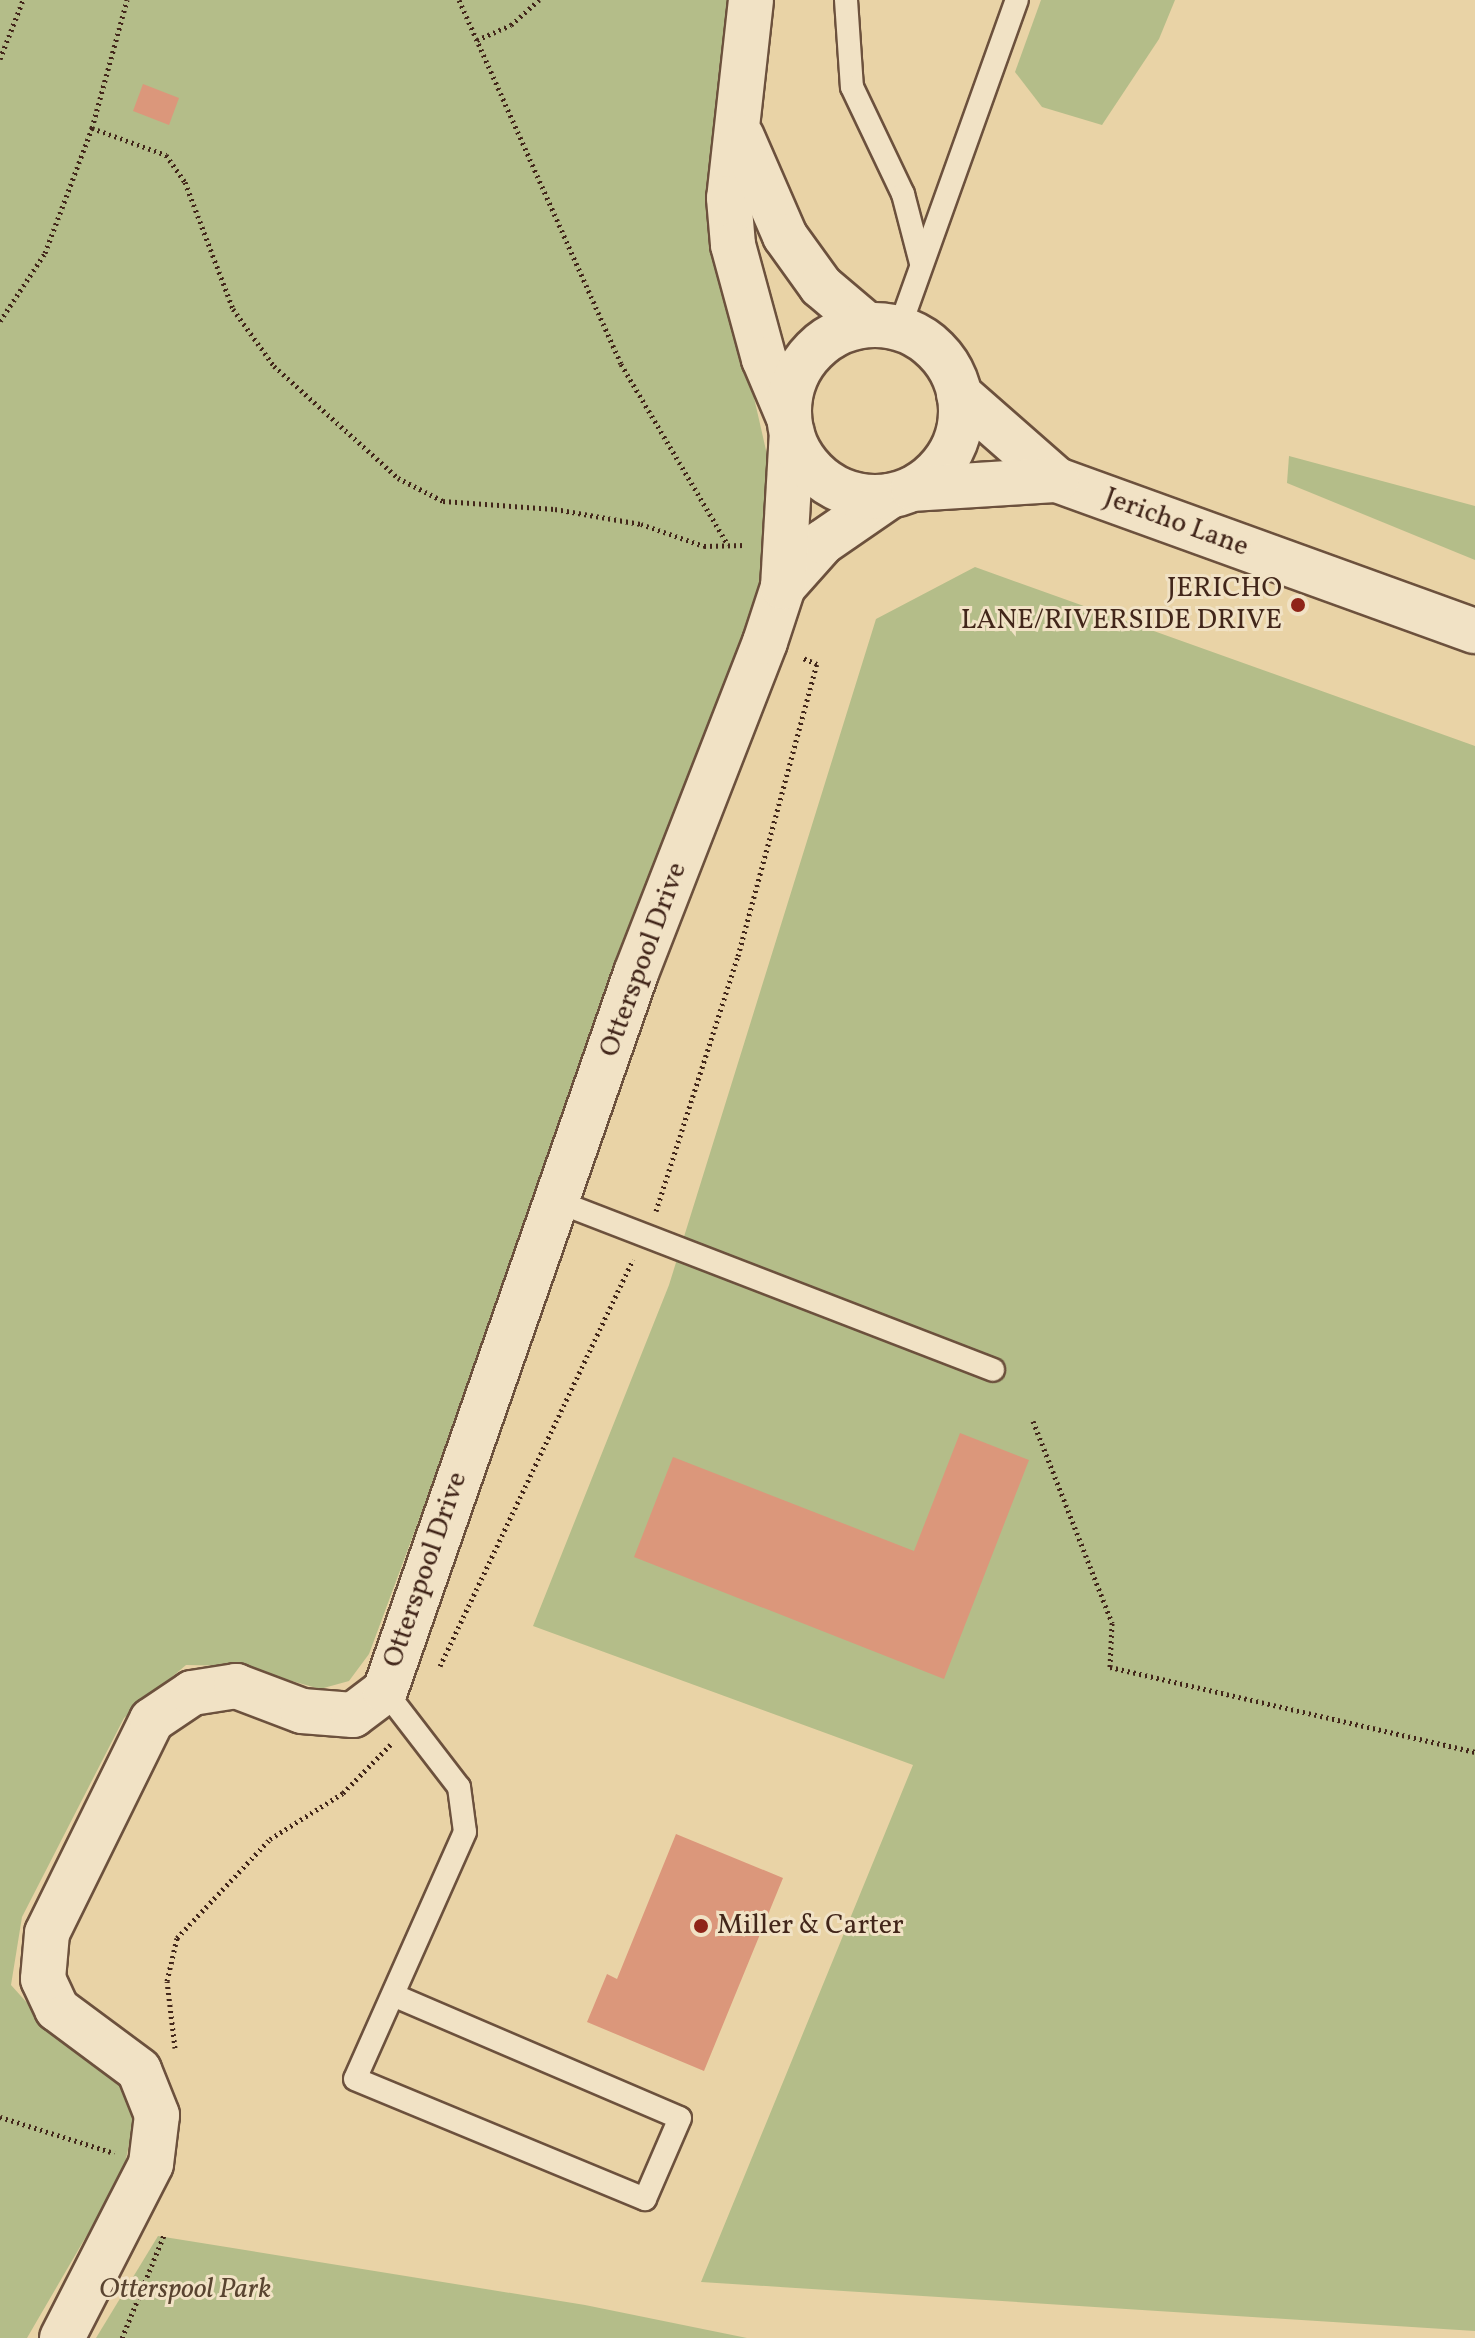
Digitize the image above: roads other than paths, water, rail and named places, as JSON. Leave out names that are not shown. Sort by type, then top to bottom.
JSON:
[{"type":"street","points":[[739,127],[760,190],[785,236],[821,286],[883,327],[938,353],[959,394],[952,450],[902,493],[864,497],[818,476],[790,426],[757,339],[733,245],[729,198],[751,0]]},
{"type":"street","points":[[790,426],[802,366],[842,332],[883,327]]},
{"type":"street","name":"Jericho Lane","points":[[959,394],[1057,480],[1475,631]]},
{"type":"street","name":"Otterspool Drive","points":[[62,2338],[151,2164],[157,2115],[139,2070],[57,2009],[43,1979],[47,1933],[152,1720],[192,1693],[236,1686],[302,1711],[353,1715],[385,1691],[510,1322],[561,1203],[636,973],[784,566],[790,426]]},
{"type":"street","name":"Jericho Lane","points":[[902,493],[1057,480]]},
{"type":"street","name":"Otterspool Drive","points":[[784,566],[902,493]]},
{"type":"lane","points":[[846,0],[852,87],[903,194],[921,265]]},
{"type":"lane","points":[[883,327],[921,265],[1017,0]]},
{"type":"lane","points":[[561,1203],[993,1370]]},
{"type":"lane","points":[[385,1691],[459,1787],[465,1832],[355,2079],[645,2199],[680,2118],[393,1995]]},
{"type":"place","name":"JERICHO LANE/RIVERSIDE DRIVE","points":[[1298,605]]},
{"type":"place","name":"Miller & Carter","points":[[701,1926]]},
{"type":"park label","name":"Otterspool Park","points":[[185,2290]]}]
